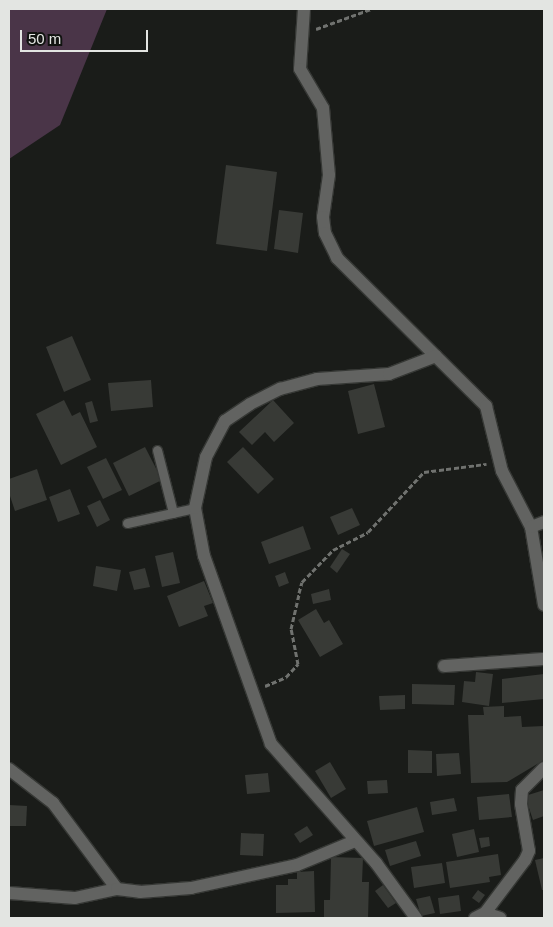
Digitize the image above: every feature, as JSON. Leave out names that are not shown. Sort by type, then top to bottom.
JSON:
[{"type":"street","points":[[304,9],[304,33],[300,70],[323,108],[328,175],[323,217],[325,233],[337,258],[486,406],[499,460],[530,527],[544,606]]},
{"type":"street","points":[[416,918],[376,862],[355,841],[271,744],[204,556],[195,508],[206,456],[225,421],[250,404],[280,389],[317,379],[388,374],[436,356]]},
{"type":"street","points":[[530,527],[544,522]]},
{"type":"street","points":[[444,666],[544,659]]},
{"type":"street","points":[[480,916],[525,860],[529,851],[520,804],[522,790],[544,768]]},
{"type":"street","points":[[9,769],[53,803],[117,888]]},
{"type":"street","points":[[9,893],[75,898],[117,888],[140,892],[190,888],[297,864],[355,841]]},
{"type":"street","points":[[480,916],[500,918]]},
{"type":"lane","points":[[157,450],[173,513]]},
{"type":"lane","points":[[127,523],[195,508]]},
{"type":"path","points":[[304,33],[371,9]]},
{"type":"path","points":[[253,692],[286,677],[298,664],[291,629],[302,582],[333,550],[368,532],[424,472],[477,466],[499,460]]},
{"type":"shaded area","points":[[9,9],[107,9],[60,125],[9,159]]},
{"type":"building","points":[[226,165],[277,172],[267,251],[216,244]]},
{"type":"building","points":[[279,210],[303,213],[298,253],[274,249]]},
{"type":"building","points":[[72,336],[91,380],[64,392],[46,347]]},
{"type":"building","points":[[151,380],[153,407],[111,411],[108,383]]},
{"type":"building","points":[[374,384],[385,427],[358,434],[348,391]]},
{"type":"building","points":[[64,400],[72,416],[80,412],[97,447],[61,465],[36,414]]},
{"type":"building","points":[[273,400],[294,423],[274,442],[265,432],[252,445],[239,432]]},
{"type":"building","points":[[92,401],[98,421],[90,423],[85,403]]},
{"type":"building","points":[[145,447],[162,480],[129,496],[113,463]]},
{"type":"building","points":[[243,447],[274,479],[258,494],[227,462]]},
{"type":"building","points":[[106,458],[122,490],[103,499],[87,467]]},
{"type":"building","points":[[37,469],[47,500],[15,511],[9,493],[9,479]]},
{"type":"building","points":[[70,489],[80,514],[58,522],[49,497]]},
{"type":"building","points":[[100,500],[110,520],[97,527],[87,506]]},
{"type":"building","points":[[352,508],[360,525],[338,535],[330,517]]},
{"type":"building","points":[[303,526],[311,549],[269,564],[261,542]]},
{"type":"building","points":[[342,549],[350,554],[337,573],[330,567]]},
{"type":"building","points":[[173,552],[180,583],[162,587],[155,556]]},
{"type":"building","points":[[96,566],[121,570],[117,591],[93,586]]},
{"type":"building","points":[[145,568],[150,587],[134,590],[129,572]]},
{"type":"building","points":[[285,572],[289,583],[279,587],[275,576]]},
{"type":"building","points":[[204,581],[213,603],[204,606],[208,616],[179,627],[167,596]]},
{"type":"building","points":[[329,589],[331,600],[313,604],[311,594]]},
{"type":"building","points":[[316,609],[324,623],[329,620],[343,644],[320,657],[298,620]]},
{"type":"building","points":[[476,672],[493,674],[489,706],[462,702],[464,681],[475,682]]},
{"type":"building","points":[[544,674],[544,699],[502,703],[502,679]]},
{"type":"building","points":[[412,684],[455,685],[454,705],[412,704]]},
{"type":"building","points":[[405,695],[405,709],[380,710],[379,696]]},
{"type":"building","points":[[504,706],[504,717],[521,716],[522,727],[544,726],[544,760],[507,782],[471,783],[468,715],[484,715],[483,707]]},
{"type":"building","points":[[408,750],[432,751],[432,773],[408,773]]},
{"type":"building","points":[[459,753],[461,774],[437,776],[436,754]]},
{"type":"building","points":[[330,762],[346,789],[331,798],[315,771]]},
{"type":"building","points":[[268,773],[270,792],[247,794],[245,775]]},
{"type":"building","points":[[387,780],[388,793],[368,794],[367,781]]},
{"type":"building","points":[[544,790],[544,816],[533,820],[525,796]]},
{"type":"building","points":[[509,794],[512,817],[479,820],[477,797]]},
{"type":"building","points":[[454,798],[457,811],[432,815],[430,802]]},
{"type":"building","points":[[9,805],[27,806],[26,826],[9,826]]},
{"type":"building","points":[[417,807],[424,832],[374,846],[367,821]]},
{"type":"building","points":[[307,826],[313,835],[300,843],[294,834]]},
{"type":"building","points":[[474,829],[479,852],[457,857],[452,834]]},
{"type":"building","points":[[241,833],[264,834],[263,856],[240,855]]},
{"type":"building","points":[[489,837],[490,846],[481,848],[479,838]]},
{"type":"building","points":[[416,841],[421,856],[390,866],[385,850]]},
{"type":"building","points":[[498,854],[501,875],[489,877],[490,882],[450,888],[446,862]]},
{"type":"building","points":[[331,857],[363,858],[362,882],[369,882],[368,918],[324,918],[324,900],[330,900]]},
{"type":"building","points":[[544,858],[544,890],[542,890],[535,860]]},
{"type":"building","points":[[442,863],[445,883],[414,888],[411,867]]},
{"type":"building","points":[[314,871],[315,912],[276,913],[276,885],[288,885],[288,879],[297,879],[297,872]]},
{"type":"building","points":[[383,885],[396,903],[388,908],[375,891]]},
{"type":"building","points":[[478,890],[485,895],[479,903],[472,898]]},
{"type":"building","points":[[459,895],[461,911],[440,914],[438,898]]},
{"type":"building","points":[[430,896],[435,913],[421,916],[416,899]]}]
